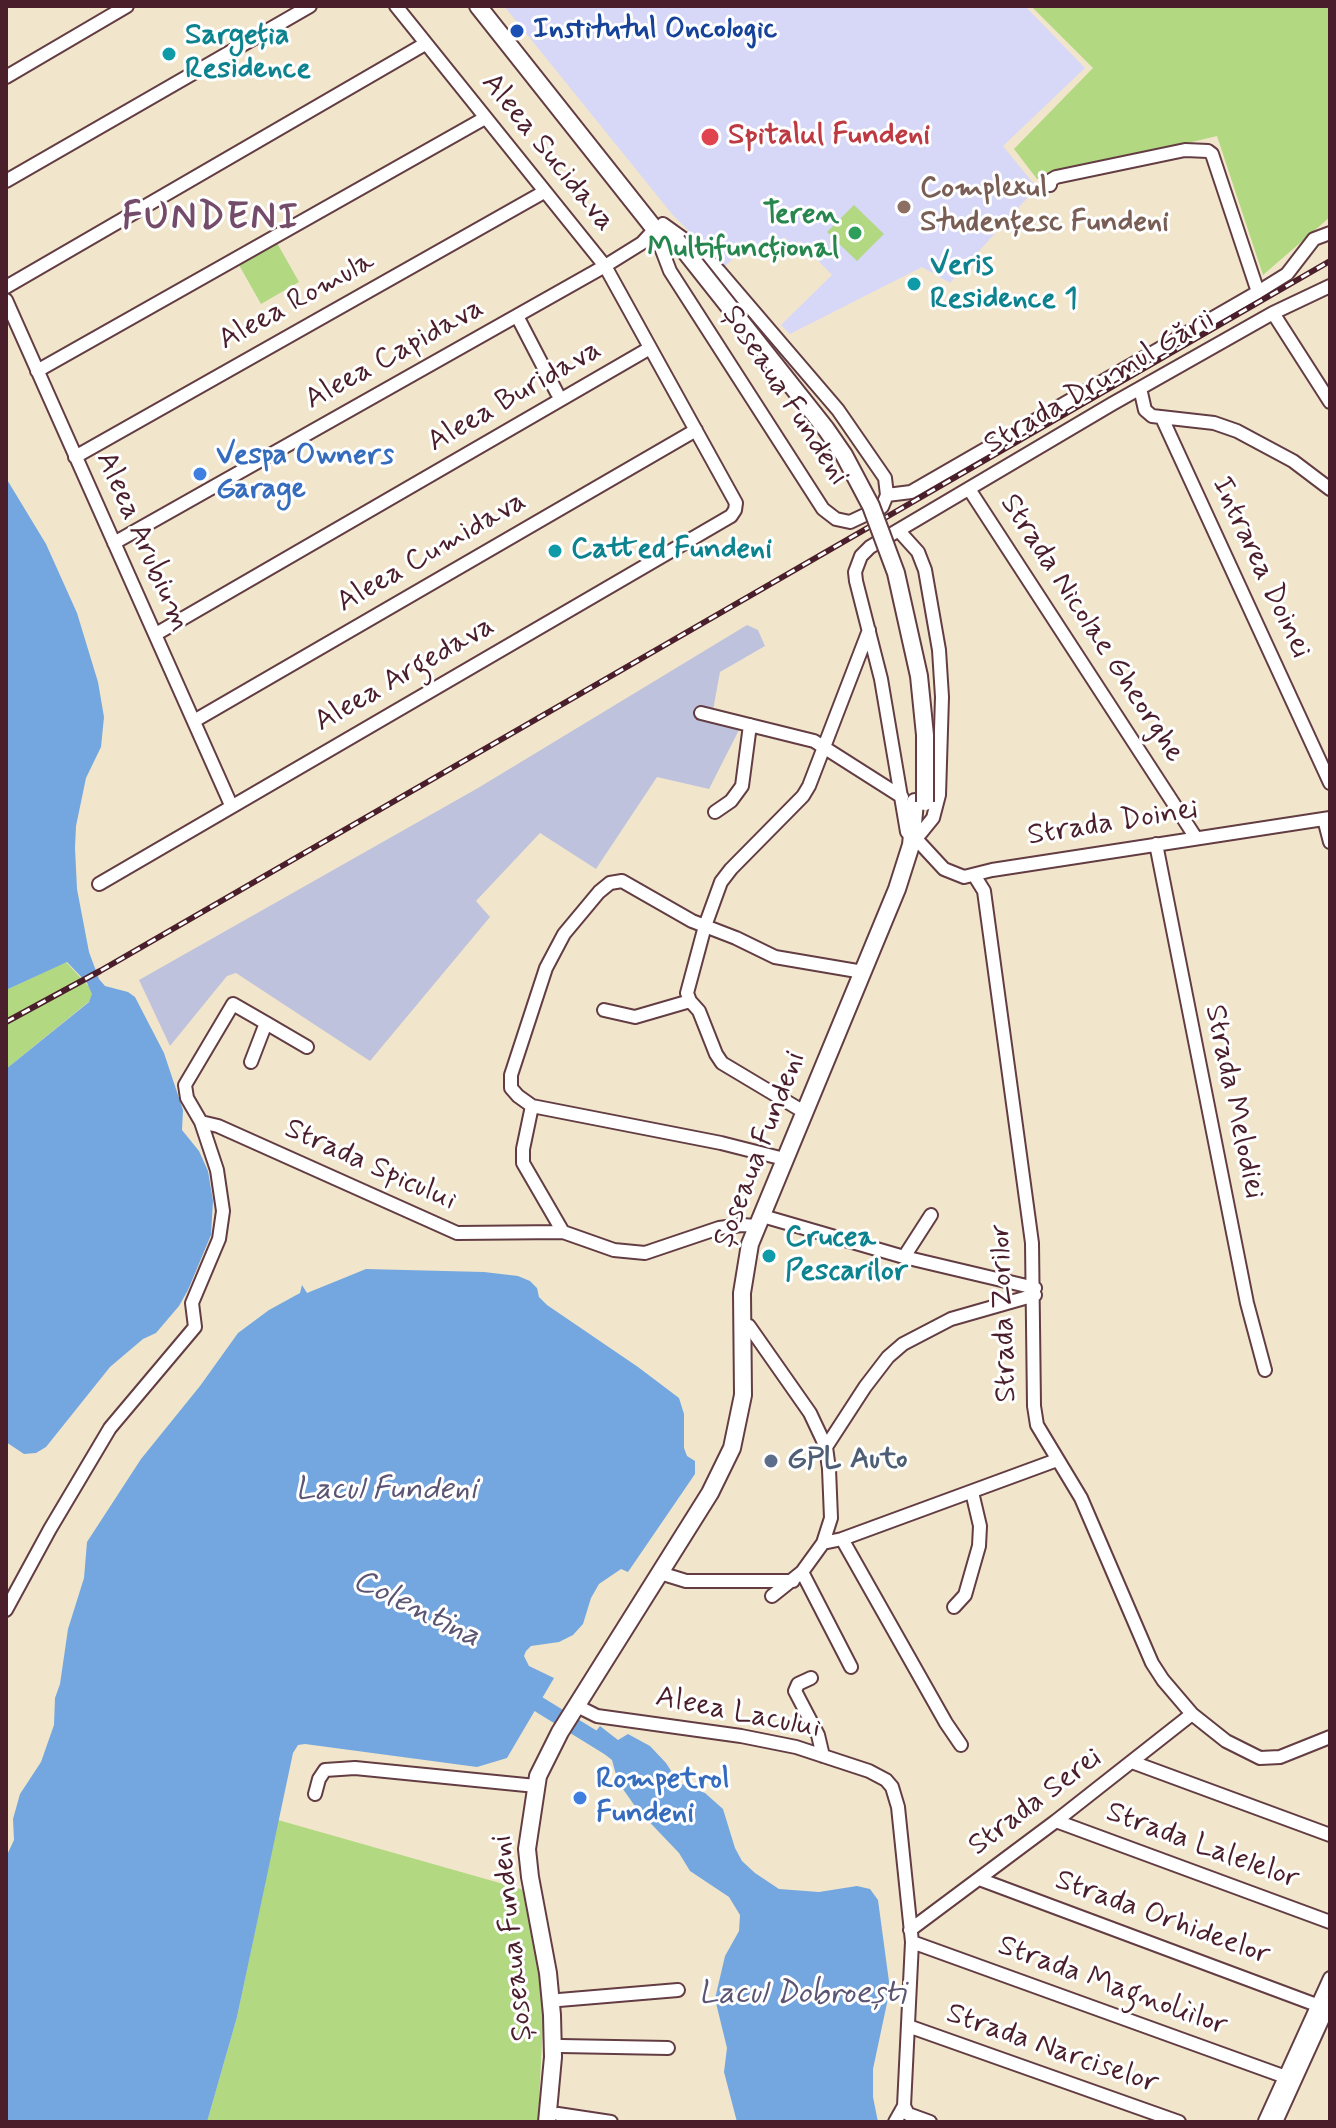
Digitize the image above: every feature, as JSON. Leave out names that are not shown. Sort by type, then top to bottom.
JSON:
[{"type":"main road","name":"Șoseaua Fundeni","points":[[478,6],[673,244],[816,433],[861,509],[886,576],[907,666],[914,712],[916,843],[894,913],[761,1222],[750,1271],[749,1396],[738,1448],[720,1490],[663,1575],[536,1786],[527,1849],[548,1973],[554,2119]]},
{"type":"main road","name":"Șoseaua Fundeni","points":[[489,6],[659,227]]},
{"type":"main road","name":"Șoseaua Fundeni","points":[[663,1575],[717,1480],[736,1434],[743,1395],[743,1280],[784,1159],[916,843]]},
{"type":"main road","name":"Șoseaua Fundeni","points":[[548,1762],[536,1854],[559,2000],[561,2046],[554,2119]]},
{"type":"street","points":[[6,77],[127,6]]},
{"type":"street","points":[[6,181],[310,6]]},
{"type":"street","name":"Aleea Sucidava","points":[[396,6],[605,266],[736,503],[735,510]]},
{"type":"street","points":[[6,287],[425,44]]},
{"type":"street","points":[[37,371],[485,118]]},
{"type":"street","points":[[1050,185],[1056,177],[1185,150],[1197,148],[1208,151],[1212,154],[1258,292]]},
{"type":"street","name":"Aleea Romula","points":[[75,457],[544,192]]},
{"type":"street","name":"Aleea Capidava","points":[[114,543],[605,266],[642,243],[659,227]]},
{"type":"street","name":"Șoseaua Fundeni","points":[[659,227],[695,247],[813,380],[881,470],[887,495],[885,503],[878,510],[850,522],[836,519],[823,509],[670,271],[659,227]]},
{"type":"street","points":[[887,495],[911,492],[1258,292],[1287,274],[1314,239],[1330,233]]},
{"type":"street","name":"Strada Drumul Gării","points":[[899,531],[1140,388],[1309,293],[1330,286]]},
{"type":"street","name":"Aleea Arubium","points":[[6,300],[231,805]]},
{"type":"street","points":[[1273,313],[1330,402]]},
{"type":"street","points":[[517,316],[557,393]]},
{"type":"street","name":"Aleea Buridava","points":[[156,634],[650,348]]},
{"type":"street","name":"Intrarea Doinei","points":[[1140,388],[1148,413],[1162,418],[1330,783]]},
{"type":"street","points":[[1162,418],[1199,420],[1237,431],[1276,450],[1330,489]]},
{"type":"street","name":"Aleea Cumidava","points":[[194,721],[696,430]]},
{"type":"street","name":"Strada Nicolae Gheorghe","points":[[969,489],[1196,838]]},
{"type":"street","name":"Aleea Argedava","points":[[99,884],[731,516],[735,510]]},
{"type":"street","name":"Șoseaua Fundeni","points":[[914,800],[856,581],[857,563],[865,552],[899,531],[918,552],[925,570],[939,650],[942,733],[939,795],[933,818],[916,843]]},
{"type":"street","points":[[804,1112],[722,1063],[699,1011],[690,1001],[688,986],[705,926],[726,875],[803,796],[826,747],[869,630]]},
{"type":"street","points":[[701,713],[795,735],[826,747],[914,800]]},
{"type":"street","points":[[715,812],[731,801],[742,786],[750,725]]},
{"type":"street","points":[[1327,819],[1330,842]]},
{"type":"street","name":"Strada Doinei","points":[[974,875],[1327,819]]},
{"type":"street","points":[[916,843],[949,872],[960,877],[974,875]]},
{"type":"street","name":"Strada Melodiei","points":[[1156,844],[1247,1303],[1265,1370]]},
{"type":"street","name":"Strada Zorilor","points":[[974,875],[984,891],[1031,1228],[1035,1292],[1035,1415],[1040,1434],[1081,1498],[1152,1663],[1192,1714],[1226,1741],[1260,1758],[1280,1757],[1330,1737]]},
{"type":"street","points":[[784,1159],[721,1143],[532,1106],[514,1093],[511,1075],[555,949],[599,892],[610,883],[622,881],[672,910],[784,961],[863,972]]},
{"type":"street","points":[[604,1010],[635,1017],[690,1001]]},
{"type":"street","points":[[6,1610],[110,1428],[195,1327],[192,1303],[219,1239],[223,1211],[217,1170],[201,1122],[187,1098],[185,1085],[230,1006],[236,1004],[307,1047]]},
{"type":"street","points":[[251,1062],[266,1023]]},
{"type":"street","points":[[532,1106],[523,1163],[563,1232]]},
{"type":"street","name":"Strada Spicului","points":[[201,1122],[218,1126],[457,1233],[563,1232],[614,1250],[645,1253],[719,1228],[761,1222]]},
{"type":"street","points":[[904,1257],[931,1215]]},
{"type":"street","points":[[761,1222],[1035,1292]]},
{"type":"street","points":[[826,1447],[865,1387],[888,1357],[903,1344],[951,1319],[1035,1292]]},
{"type":"street","points":[[749,1326],[810,1413],[826,1447],[832,1506],[823,1543],[797,1577],[772,1596]]},
{"type":"street","points":[[823,1543],[842,1539],[1057,1460]]},
{"type":"street","points":[[954,1607],[965,1595],[979,1546],[980,1526],[972,1492]]},
{"type":"street","points":[[842,1539],[961,1745]]},
{"type":"street","points":[[663,1575],[686,1581],[797,1577]]},
{"type":"street","points":[[797,1577],[851,1667]]},
{"type":"street","points":[[811,1678],[798,1684],[795,1691],[818,1735],[823,1756]]},
{"type":"street","name":"Aleea Lacului","points":[[580,1709],[597,1716],[741,1736],[823,1756],[879,1776],[892,1787],[898,1807],[911,1936],[904,2106]]},
{"type":"street","name":"Strada Serei","points":[[911,1936],[979,1879],[1192,1714]]},
{"type":"street","points":[[1132,1762],[1330,1835]]},
{"type":"street","points":[[315,1794],[325,1770],[355,1768],[536,1786]]},
{"type":"street","name":"Strada Lalelelor","points":[[1056,1821],[1330,1922]]},
{"type":"street","name":"Strada Orhideelor","points":[[979,1879],[1326,2006]]},
{"type":"street","name":"Strada Magnoliilor","points":[[911,1936],[1290,2078]]},
{"type":"street","points":[[1269,2122],[1326,2006],[1330,1978]]},
{"type":"street","points":[[559,2000],[678,1990]]},
{"type":"street","name":"Strada Narciselor","points":[[908,2026],[1179,2122]]},
{"type":"street","points":[[561,2046],[668,2048]]},
{"type":"street","points":[[895,2122],[904,2106]]},
{"type":"street","points":[[904,2106],[908,2114],[930,2122]]},
{"type":"street","points":[[554,2119],[611,2122]]},
{"type":"shaded area","name":"Spitalul Fundeni","points":[[504,6],[1025,6],[1085,68],[1003,146],[1034,184],[1029,196],[950,283],[922,267],[790,334],[781,325],[832,275],[799,241],[793,246],[784,237],[777,244],[773,240],[762,250],[752,241],[724,267],[672,214]]},
{"type":"shaded area","points":[[747,625],[758,630],[765,646],[720,672],[711,721],[740,728],[709,789],[657,777],[596,869],[540,833],[476,901],[490,917],[370,1061],[236,973],[227,976],[170,1046],[139,980],[478,788]]},
{"type":"green space","points":[[1031,6],[1330,6],[1330,217],[1263,275],[1217,136],[1037,179],[1014,149],[1093,68]]},
{"type":"green space","name":"Teren Multifuncțional","points":[[854,205],[884,234],[857,261],[827,232]]},
{"type":"green space","points":[[277,243],[299,282],[261,304],[239,265]]},
{"type":"green space","points":[[66,962],[92,990],[92,999],[6,1069],[6,990]]},
{"type":"green space","points":[[278,1820],[528,1891],[541,1969],[543,2023],[538,2122],[207,2122],[237,2017]]},
{"type":"water","points":[[6,478],[46,544],[77,613],[98,682],[104,717],[101,747],[86,778],[76,826],[75,848],[77,889],[89,952],[99,979],[105,986],[135,997],[164,1053],[183,1110],[182,1130],[199,1151],[208,1171],[213,1201],[211,1235],[179,1306],[156,1333],[143,1339],[110,1367],[46,1447],[36,1453],[24,1454],[6,1442],[6,1069],[89,1002],[92,994],[87,983],[67,962],[6,990]]},
{"type":"water","name":"Lacul Fundeni","points":[[366,1269],[484,1272],[518,1276],[530,1281],[547,1305],[679,1398],[684,1414],[684,1448],[687,1456],[695,1461],[695,1474],[628,1572],[621,1569],[599,1584],[583,1624],[573,1635],[559,1642],[531,1646],[526,1651],[524,1656],[529,1666],[554,1678],[507,1758],[477,1767],[298,1745],[293,1753],[237,2017],[207,2122],[6,2122],[6,1857],[14,1840],[13,1819],[20,1794],[41,1762],[54,1725],[55,1698],[68,1629],[84,1578],[87,1542],[141,1459],[238,1333],[269,1310],[300,1293],[302,1285],[307,1293]]},
{"type":"water","name":"Lacul Dobroești","points":[[600,1726],[618,1740],[628,1734],[650,1746],[679,1783],[705,1793],[723,1809],[742,1861],[779,1889],[819,1892],[857,1886],[870,1889],[878,1900],[890,1989],[873,2069],[873,2097],[878,2122],[737,2122],[724,2072],[727,2048],[715,1999],[725,1956],[739,1931],[740,1915],[729,1897],[690,1871],[679,1853],[637,1809],[618,1782],[612,1760],[588,1741]]},
{"type":"waterway","name":"Colentina","points":[[522,1694],[608,1747]]},
{"type":"railway","points":[[6,1022],[100,971],[1330,261]]},
{"type":"place","name":"Institutul Oncologic","points":[[517,31]]},
{"type":"place","name":"Sargeția Residence","points":[[169,54]]},
{"type":"place","name":"Spitalul Fundeni","points":[[710,137]]},
{"type":"place","name":"Complexul Studențesc Fundeni","points":[[904,207]]},
{"type":"place","name":"Teren Multifuncțional","points":[[855,233]]},
{"type":"place","name":"Veris Residence 1","points":[[914,284]]},
{"type":"place","name":"Vespa Owners Garage","points":[[200,474]]},
{"type":"place","name":"Catted Fundeni","points":[[555,551]]},
{"type":"place","name":"Crucea Pescarilor","points":[[769,1256]]},
{"type":"place","name":"GPL Auto","points":[[771,1461]]},
{"type":"place","name":"Rompetrol Fundeni","points":[[580,1798]]},
{"type":"district","name":"FUNDENI","points":[[211,220]]}]
